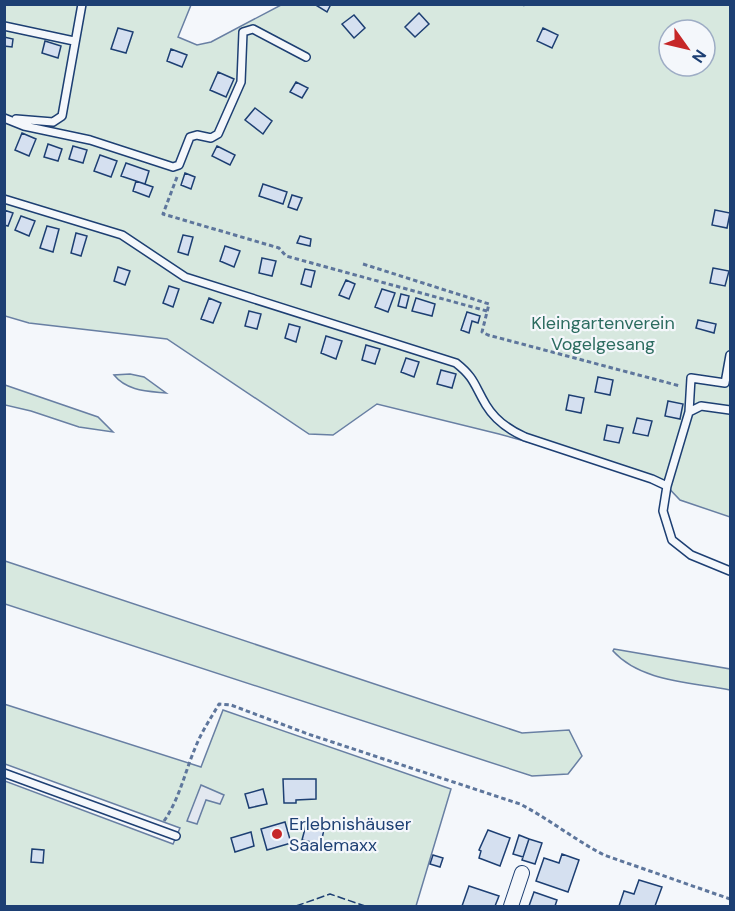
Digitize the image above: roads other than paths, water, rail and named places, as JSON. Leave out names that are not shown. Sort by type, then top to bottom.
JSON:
[{"type":"street","points":[[511,906],[511,887],[522,873]]},
{"type":"lane","points":[[7,118],[53,122],[62,116],[82,4]]},
{"type":"lane","points":[[4,26],[74,41]]},
{"type":"lane","points":[[7,118],[24,126],[90,140],[173,167],[179,165],[190,137],[198,135],[211,138],[218,134],[241,82],[243,32],[253,29],[306,57]]},
{"type":"lane","points":[[4,199],[122,235],[185,277],[456,363],[470,374],[487,407],[506,428],[525,437],[667,486]]},
{"type":"lane","points":[[730,355],[724,383],[691,378],[689,412],[667,486],[663,511],[672,540],[691,555],[730,571]]},
{"type":"lane","points":[[689,412],[701,406],[730,410]]},
{"type":"lane","points":[[4,773],[176,836]]},
{"type":"place","name":"Erlebnishäuser Saalemaxx","points":[[277,834]]},
{"type":"park label","name":"Kleingartenverein Vogelgesang","points":[[603,333]]}]
